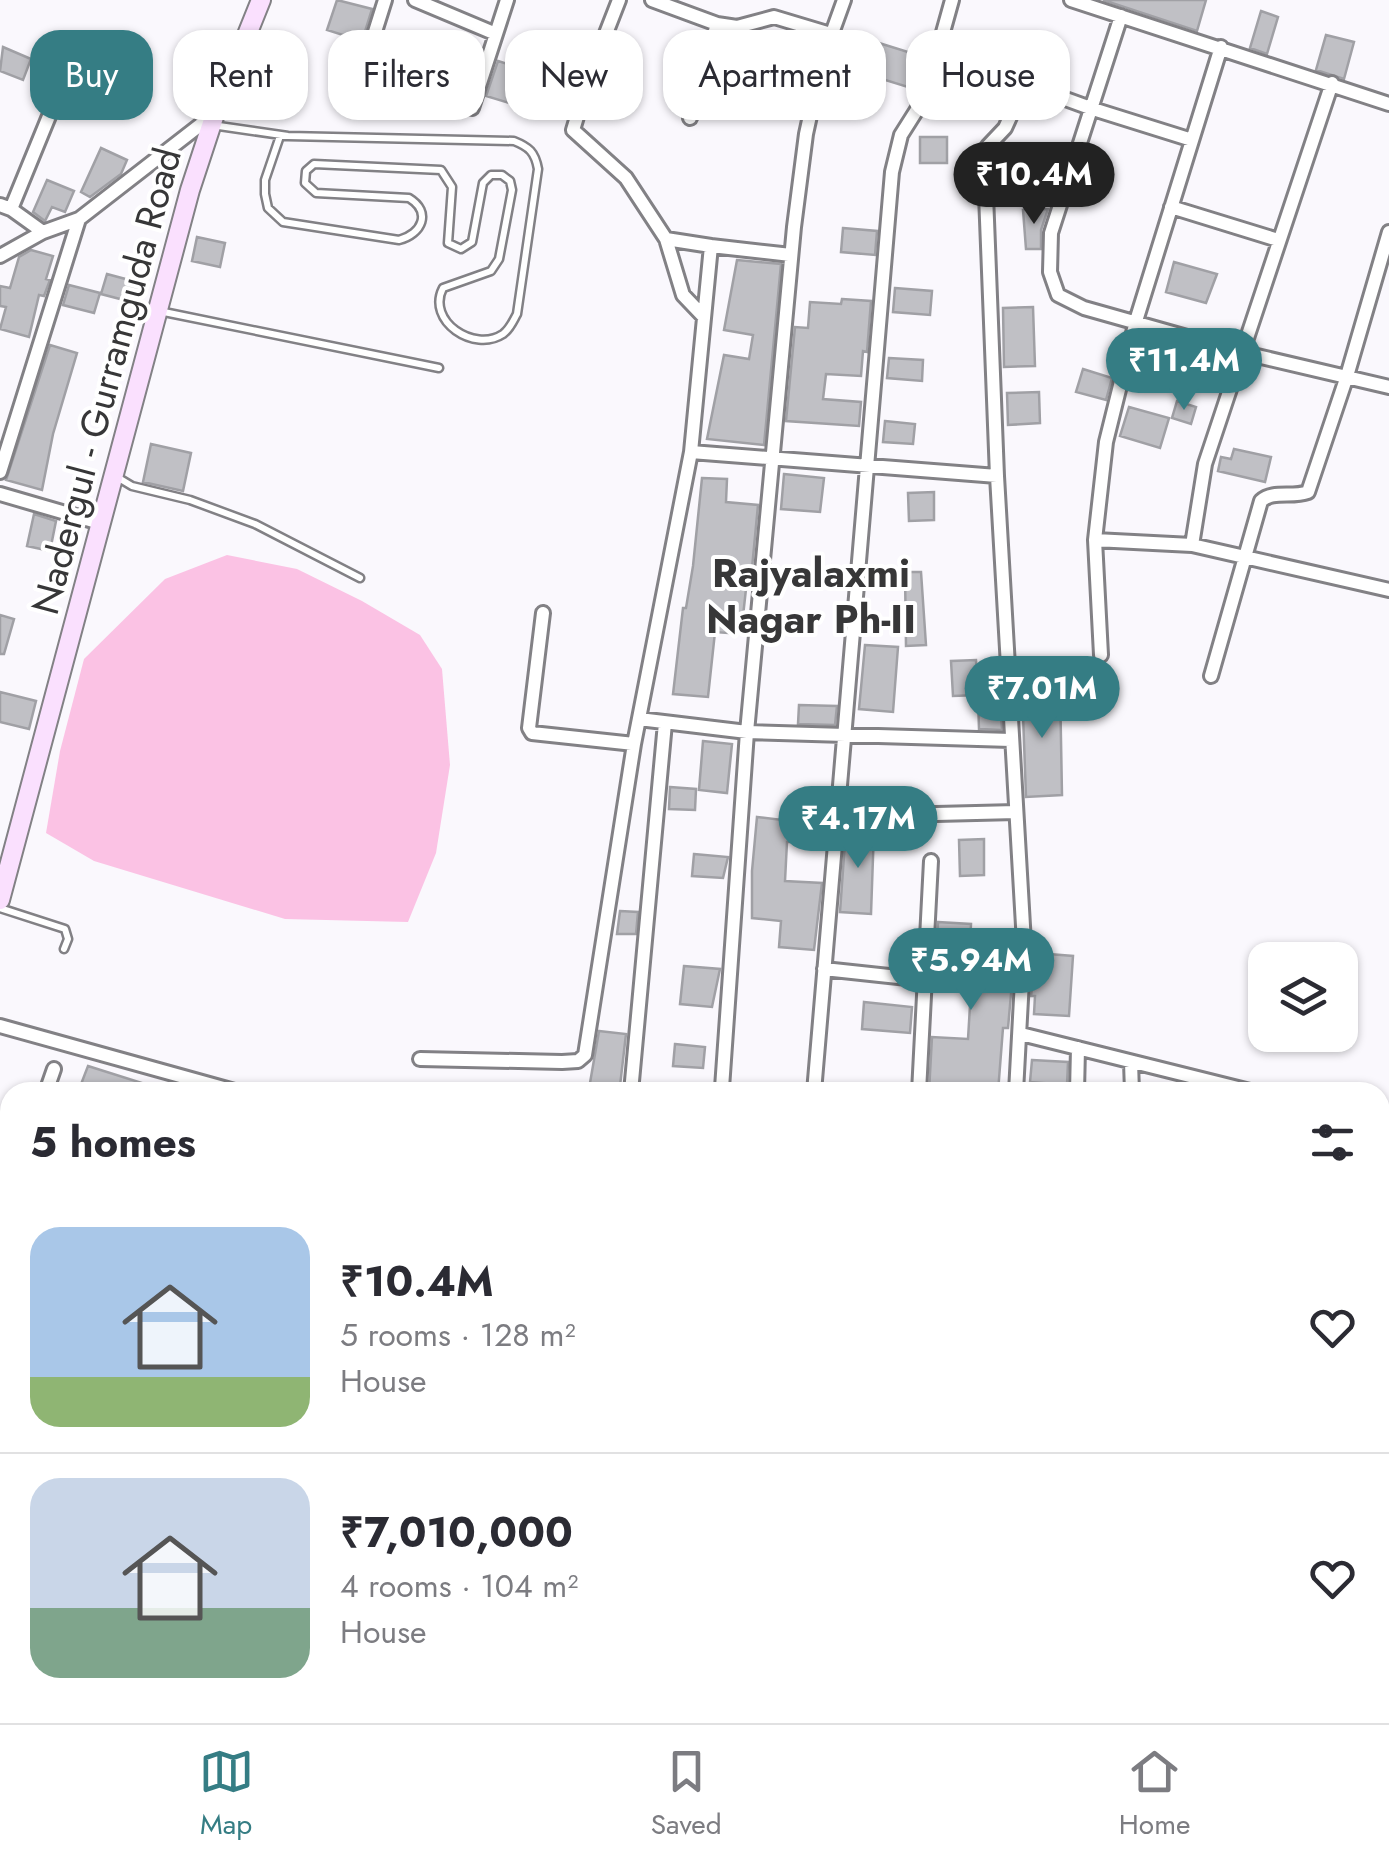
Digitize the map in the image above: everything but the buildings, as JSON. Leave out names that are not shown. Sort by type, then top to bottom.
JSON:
[{"type":"main road","name":"Nadergul - Gurramguda Road","points":[[248,30],[260,0]]},
{"type":"main road","name":"Nadergul - Gurramguda Road","points":[[0,900],[100,523],[116,477],[157,311],[213,120]]},
{"type":"street","points":[[376,30],[385,0]]},
{"type":"street","points":[[415,0],[496,34]]},
{"type":"street","points":[[485,68],[507,0]]},
{"type":"street","points":[[619,0],[573,130],[626,178],[666,239],[684,296],[704,317]]},
{"type":"street","points":[[652,0],[737,28],[774,17],[817,30]]},
{"type":"street","points":[[835,30],[844,0]]},
{"type":"street","points":[[945,30],[952,0]]},
{"type":"street","points":[[1071,0],[1389,104]]},
{"type":"street","points":[[1121,16],[1094,110],[1051,234],[1052,285],[1058,295],[1084,308],[1240,352],[1389,387]]},
{"type":"street","points":[[714,30],[716,24]]},
{"type":"street","points":[[1101,654],[1095,540],[1106,442],[1136,321],[1221,47]]},
{"type":"street","points":[[1192,545],[1204,464],[1332,83]]},
{"type":"street","points":[[1070,101],[1192,140]]},
{"type":"street","points":[[43,232],[5,207],[45,120]]},
{"type":"street","points":[[0,256],[43,232],[78,219],[212,120]]},
{"type":"street","points":[[722,1082],[748,732],[791,255],[809,120]]},
{"type":"street","points":[[815,1082],[892,172],[901,136],[911,120]]},
{"type":"street","points":[[1009,120],[986,154],[998,476],[1024,943],[1017,1082]]},
{"type":"street","points":[[1172,206],[1278,240]]},
{"type":"street","points":[[0,472],[78,219]]},
{"type":"street","points":[[1211,676],[1264,497],[1308,492],[1389,232]]},
{"type":"street","points":[[666,239],[791,255]]},
{"type":"street","points":[[420,1059],[562,1062],[578,1060],[585,1054],[634,744],[691,452],[711,246]]},
{"type":"street","points":[[691,452],[998,476]]},
{"type":"street","points":[[0,494],[100,523]]},
{"type":"street","points":[[1095,540],[1192,545],[1389,590]]},
{"type":"street","points":[[542,613],[529,728],[532,733],[634,744]]},
{"type":"street","points":[[639,719],[748,732],[1012,740]]},
{"type":"street","points":[[631,1082],[665,723]]},
{"type":"street","points":[[896,815],[1016,812]]},
{"type":"street","points":[[920,1082],[931,860]]},
{"type":"street","points":[[824,969],[926,980]]},
{"type":"street","points":[[0,1026],[202,1082]]},
{"type":"street","points":[[1021,1034],[1196,1082]]},
{"type":"street","points":[[1077,1082],[1078,1048]]},
{"type":"street","points":[[1131,1062],[1132,1082]]},
{"type":"street","points":[[50,1082],[54,1070]]},
{"type":"lane","points":[[217,120],[280,136],[514,141],[528,146],[536,156],[538,168],[517,314],[509,330],[498,338],[482,339],[451,330],[440,315],[438,300],[443,288],[490,271],[500,259],[512,190],[510,181],[502,174],[491,175],[483,184],[472,242],[461,249],[448,243],[452,187],[441,170],[314,164],[306,171],[305,184],[316,193],[409,198],[422,212],[421,227],[413,236],[399,240],[283,222],[268,208],[265,194],[265,180],[280,136]]},
{"type":"lane","points":[[157,311],[439,368]]},
{"type":"lane","points":[[116,477],[132,486],[190,500],[255,524],[360,578]]},
{"type":"lane","points":[[0,908],[64,929],[68,939],[64,949]]},
{"type":"shaded area","points":[[227,555],[297,569],[362,601],[420,635],[442,669],[450,765],[436,853],[408,922],[285,919],[94,861],[46,833],[60,751],[84,659],[165,579]]},
{"type":"district","name":"Rajyalaxmi Nagar Ph-II","points":[[811,596]]}]
